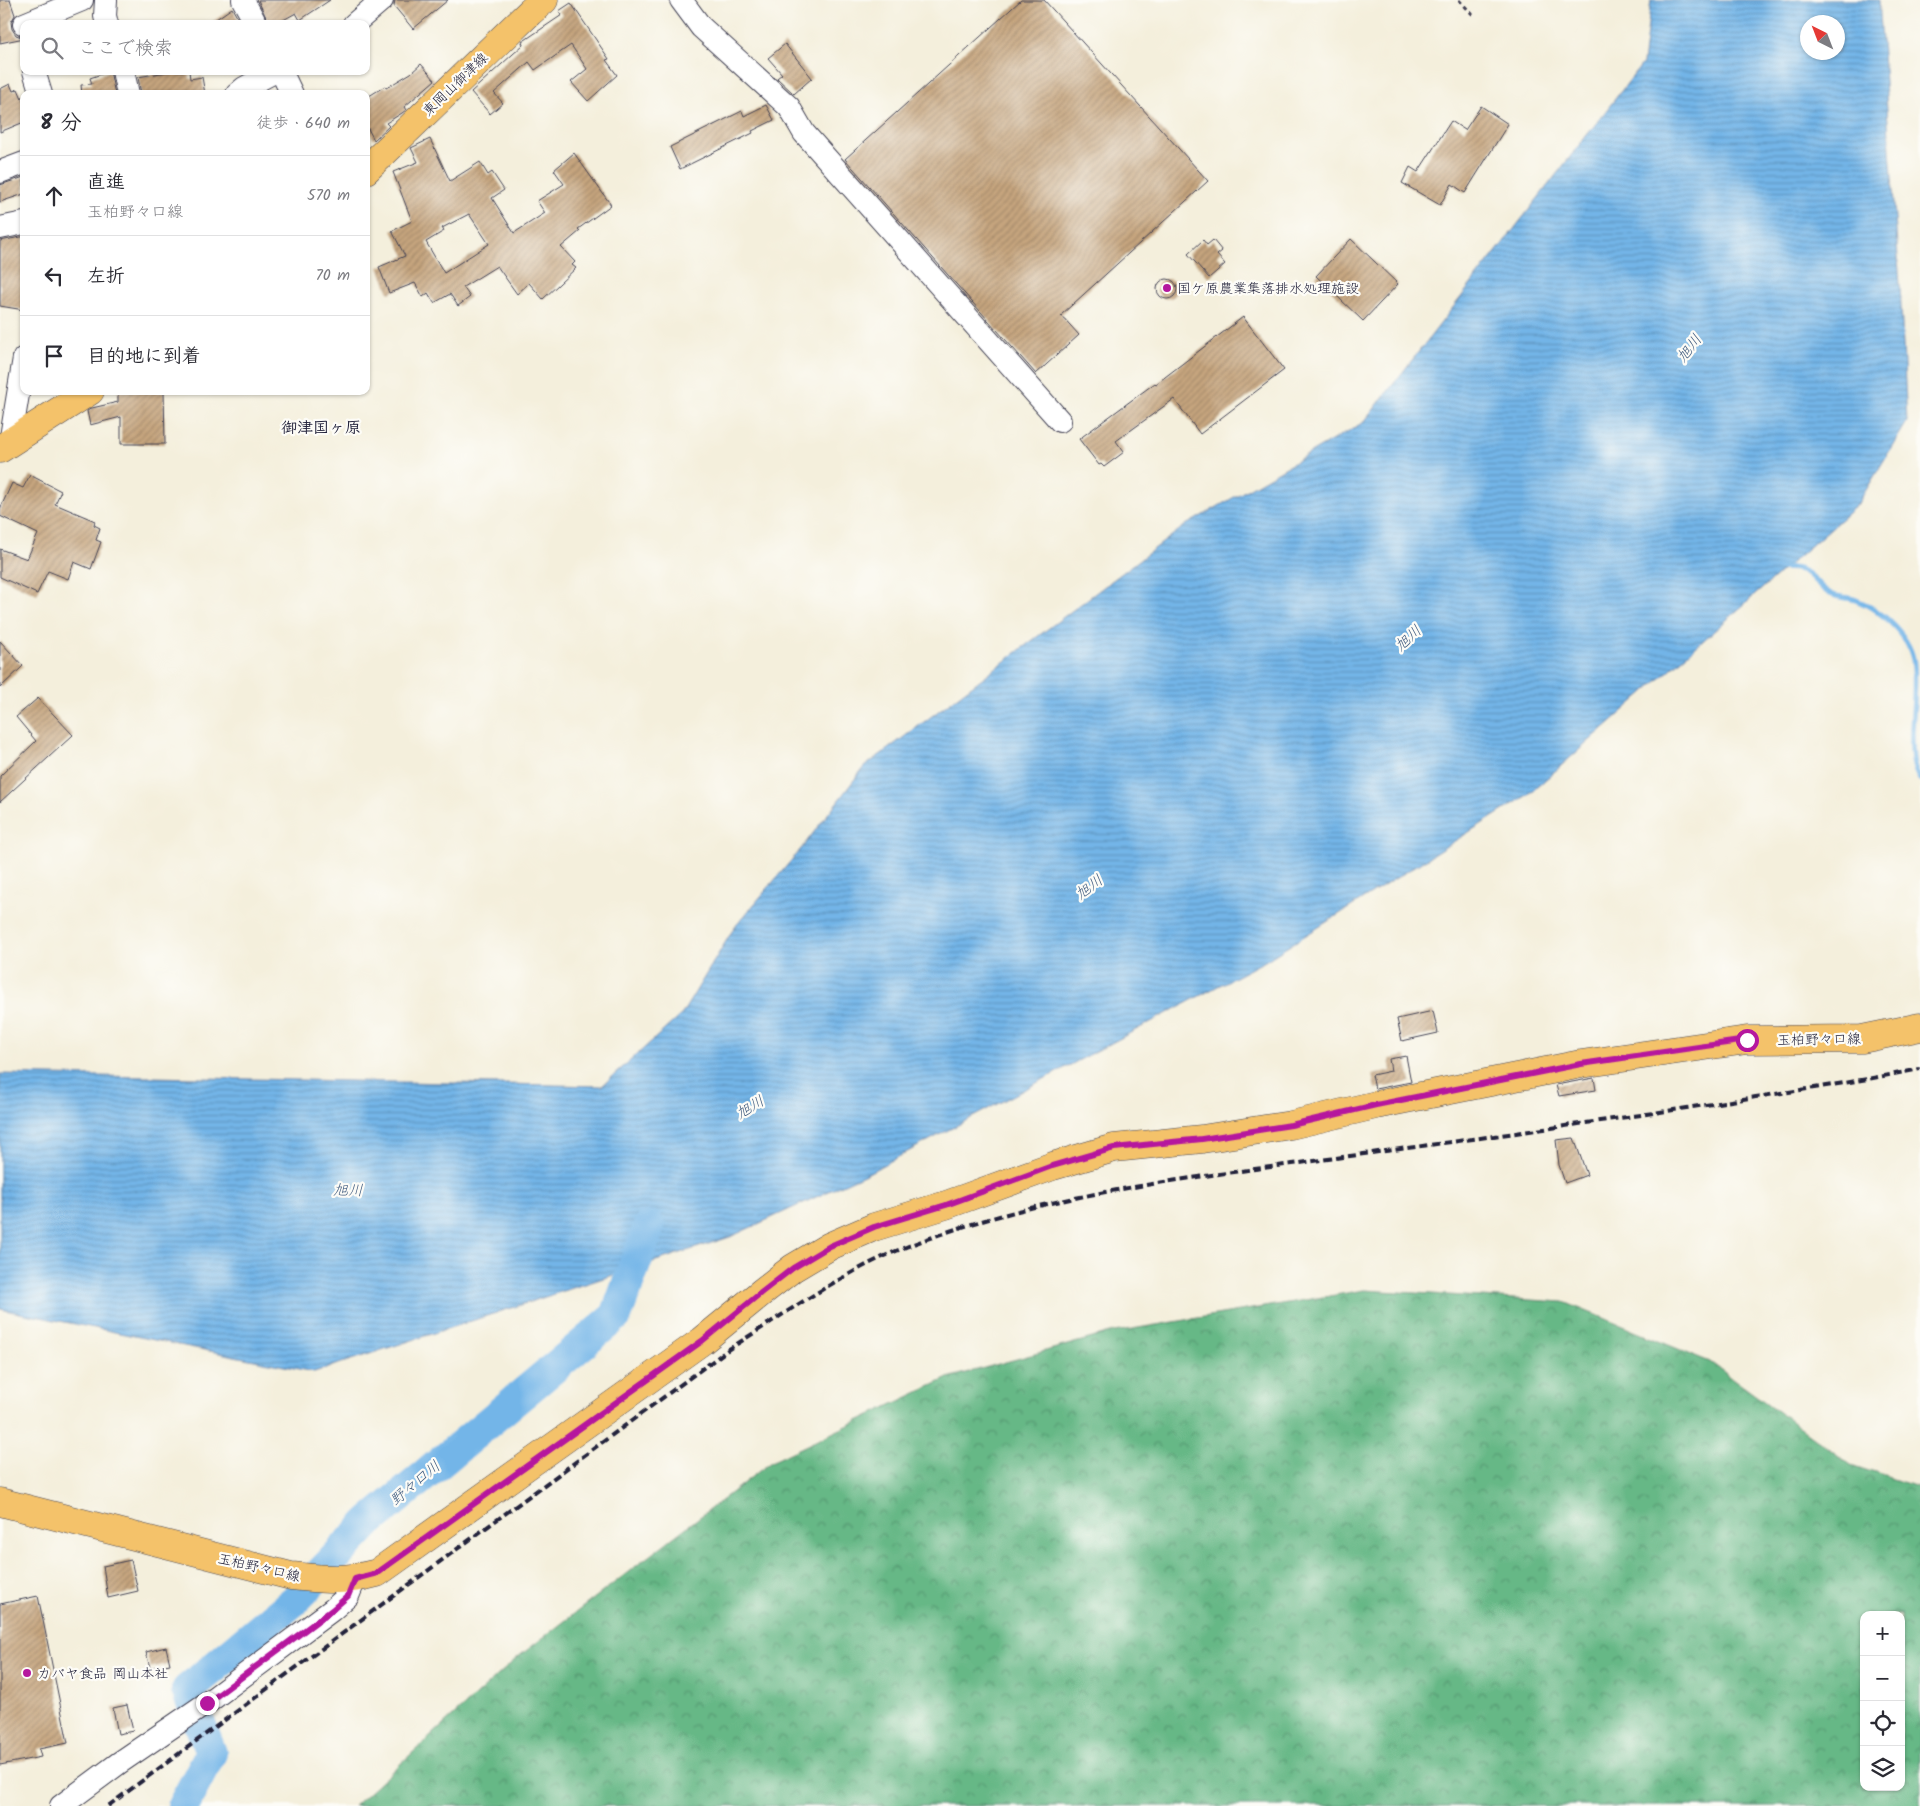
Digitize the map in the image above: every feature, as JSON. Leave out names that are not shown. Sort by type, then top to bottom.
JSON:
[{"type":"main road","name":"東岡山御津線","points":[[370,166],[544,0]]},
{"type":"main road","points":[[5,446],[84,395]]},
{"type":"main road","name":"玉柏野々口線","points":[[0,1502],[291,1576],[347,1580],[377,1573],[702,1341],[793,1268],[830,1246],[874,1227],[946,1205],[1052,1166],[1114,1148],[1202,1139],[1291,1125],[1376,1105],[1581,1064],[1747,1040],[1862,1039],[1920,1027]]},
{"type":"street","points":[[34,20],[82,0]]},
{"type":"street","points":[[106,0],[106,20]]},
{"type":"street","points":[[243,0],[254,20]]},
{"type":"street","points":[[359,20],[382,0]]},
{"type":"street","points":[[681,0],[701,27],[789,107],[804,133],[1060,421]]},
{"type":"street","points":[[35,75],[40,90]]},
{"type":"street","points":[[124,75],[127,90]]},
{"type":"street","points":[[242,90],[268,75]]},
{"type":"street","points":[[283,75],[290,90]]},
{"type":"street","points":[[0,172],[20,164]]},
{"type":"street","points":[[0,228],[20,224]]},
{"type":"street","points":[[5,446],[20,377]]},
{"type":"street","points":[[61,1806],[118,1763],[207,1703],[332,1610],[348,1596],[347,1580]]},
{"type":"path","points":[[1459,0],[1474,16]]},
{"type":"green space","points":[[1365,1290],[1564,1302],[1710,1362],[1851,1465],[1920,1488],[1920,1806],[354,1806],[518,1657],[771,1462],[948,1378],[1114,1332]]},
{"type":"water","name":"旭川","points":[[1651,0],[1879,0],[1900,285],[1907,422],[1857,505],[1529,794],[1265,961],[868,1173],[730,1237],[314,1372],[0,1309],[0,1074],[602,1086],[682,1014],[734,928],[801,849],[864,767],[1186,525],[1364,422],[1643,63]]},
{"type":"building","points":[[0,0],[10,0],[15,15],[11,22],[12,29],[20,39],[0,43]]},
{"type":"building","points":[[258,0],[330,0],[300,20],[296,13],[283,20],[267,20]]},
{"type":"building","points":[[395,0],[448,0],[413,29],[394,6]]},
{"type":"building","points":[[1021,0],[1044,0],[1208,181],[1061,315],[1079,335],[1036,374],[845,159]]},
{"type":"building","points":[[571,3],[609,59],[606,60],[617,75],[588,101],[571,82],[587,69],[571,45],[535,70],[529,62],[494,93],[503,103],[490,114],[471,92],[523,45],[522,42],[562,15],[559,11]]},
{"type":"building","points":[[232,8],[239,20],[215,20]]},
{"type":"building","points":[[785,44],[812,78],[794,94],[777,78],[782,74],[768,58]]},
{"type":"building","points":[[421,64],[435,80],[404,107],[406,110],[386,123],[389,126],[374,140],[370,132],[370,95],[411,73]]},
{"type":"building","points":[[99,75],[111,75],[114,90],[82,90],[81,85],[92,84],[90,78]]},
{"type":"building","points":[[149,75],[190,75],[190,79],[202,77],[204,90],[140,90],[138,77]]},
{"type":"building","points":[[10,84],[13,91],[18,89],[20,94],[20,124],[0,132],[0,89]]},
{"type":"building","points":[[766,105],[774,120],[752,131],[753,133],[680,169],[670,147],[742,111],[744,116]]},
{"type":"building","points":[[1481,106],[1508,124],[1465,193],[1452,184],[1440,205],[1402,183],[1410,167],[1418,172],[1451,121],[1465,130]]},
{"type":"building","points":[[430,139],[450,181],[480,162],[488,175],[492,172],[504,190],[492,198],[514,233],[545,213],[537,201],[564,184],[554,170],[574,153],[611,205],[578,229],[580,231],[561,247],[575,262],[572,265],[576,268],[543,299],[529,283],[517,294],[497,266],[463,287],[470,297],[458,306],[450,294],[434,303],[428,293],[423,297],[415,283],[389,293],[379,267],[405,256],[392,231],[412,221],[393,172],[418,162],[411,148]],"holes":[[[469,214],[489,244],[444,273],[426,242],[444,231],[442,228]]]},
{"type":"building","points":[[20,178],[20,195],[0,202],[0,185]]},
{"type":"building","points":[[20,237],[20,309],[0,306],[0,241]]},
{"type":"building","points":[[1351,239],[1398,284],[1363,321],[1316,276]]},
{"type":"building","points":[[1203,240],[1207,245],[1213,240],[1222,251],[1217,255],[1225,264],[1209,278],[1188,254]]},
{"type":"building","name":"国ケ原農業集落排水処理施設","points":[[1167,279],[1174,282],[1177,289],[1174,296],[1167,299],[1160,296],[1157,289],[1160,282]]},
{"type":"building","points":[[1243,317],[1284,370],[1200,434],[1174,399],[1116,441],[1124,452],[1104,467],[1101,464],[1099,465],[1079,439],[1156,384]]},
{"type":"building","points":[[118,395],[164,395],[165,444],[121,444],[121,417],[90,425],[87,411],[118,402]]},
{"type":"building","points":[[30,475],[61,491],[55,504],[95,521],[94,525],[100,528],[96,540],[101,542],[91,569],[74,562],[68,579],[48,571],[37,594],[0,577],[0,549],[27,559],[38,534],[0,516],[0,509],[12,483],[23,488]]},
{"type":"building","points":[[0,641],[23,666],[0,688]]},
{"type":"building","points":[[38,698],[73,735],[0,802],[0,776],[36,741],[16,717]]},
{"type":"building","points":[[1433,1011],[1438,1033],[1402,1041],[1397,1019]]},
{"type":"building","points":[[1406,1056],[1411,1082],[1375,1089],[1372,1075],[1391,1071],[1389,1059]]},
{"type":"building","points":[[1594,1078],[1596,1090],[1559,1096],[1556,1085]]},
{"type":"building","points":[[1574,1138],[1587,1175],[1565,1183],[1559,1165],[1556,1140]]},
{"type":"building","points":[[131,1560],[138,1591],[108,1598],[103,1566]]},
{"type":"building","name":"カバヤ食品 岡山本社","points":[[38,1596],[68,1743],[39,1749],[41,1757],[0,1765],[0,1604]]},
{"type":"building","points":[[166,1647],[170,1664],[150,1668],[146,1652]]},
{"type":"building","points":[[127,1705],[133,1731],[118,1734],[113,1708]]},
{"type":"waterway","points":[[1778,568],[1801,570],[1828,593],[1853,599],[1876,610],[1902,635],[1912,655],[1914,666],[1915,690],[1912,750],[1915,768],[1920,779]]},
{"type":"waterway","name":"野々口川","points":[[183,1806],[211,1753],[187,1690],[295,1600],[369,1522],[616,1316],[649,1226]]},
{"type":"railway","points":[[108,1806],[729,1349],[837,1281],[906,1247],[1002,1215],[1051,1203],[1150,1184],[1633,1116],[1920,1069]]},
{"type":"place","name":"国ケ原農業集落排水処理施設","points":[[1167,288]]},
{"type":"place","name":"カバヤ食品 岡山本社","points":[[27,1673]]},
{"type":"district","name":"御津国ヶ原","points":[[321,427]]},
{"type":"route","points":[[207,1703],[332,1610],[348,1596],[355,1579],[377,1573],[702,1341],[793,1268],[830,1246],[874,1227],[946,1205],[1052,1166],[1114,1148],[1202,1139],[1291,1125],[1376,1105],[1581,1064],[1747,1040]]}]
